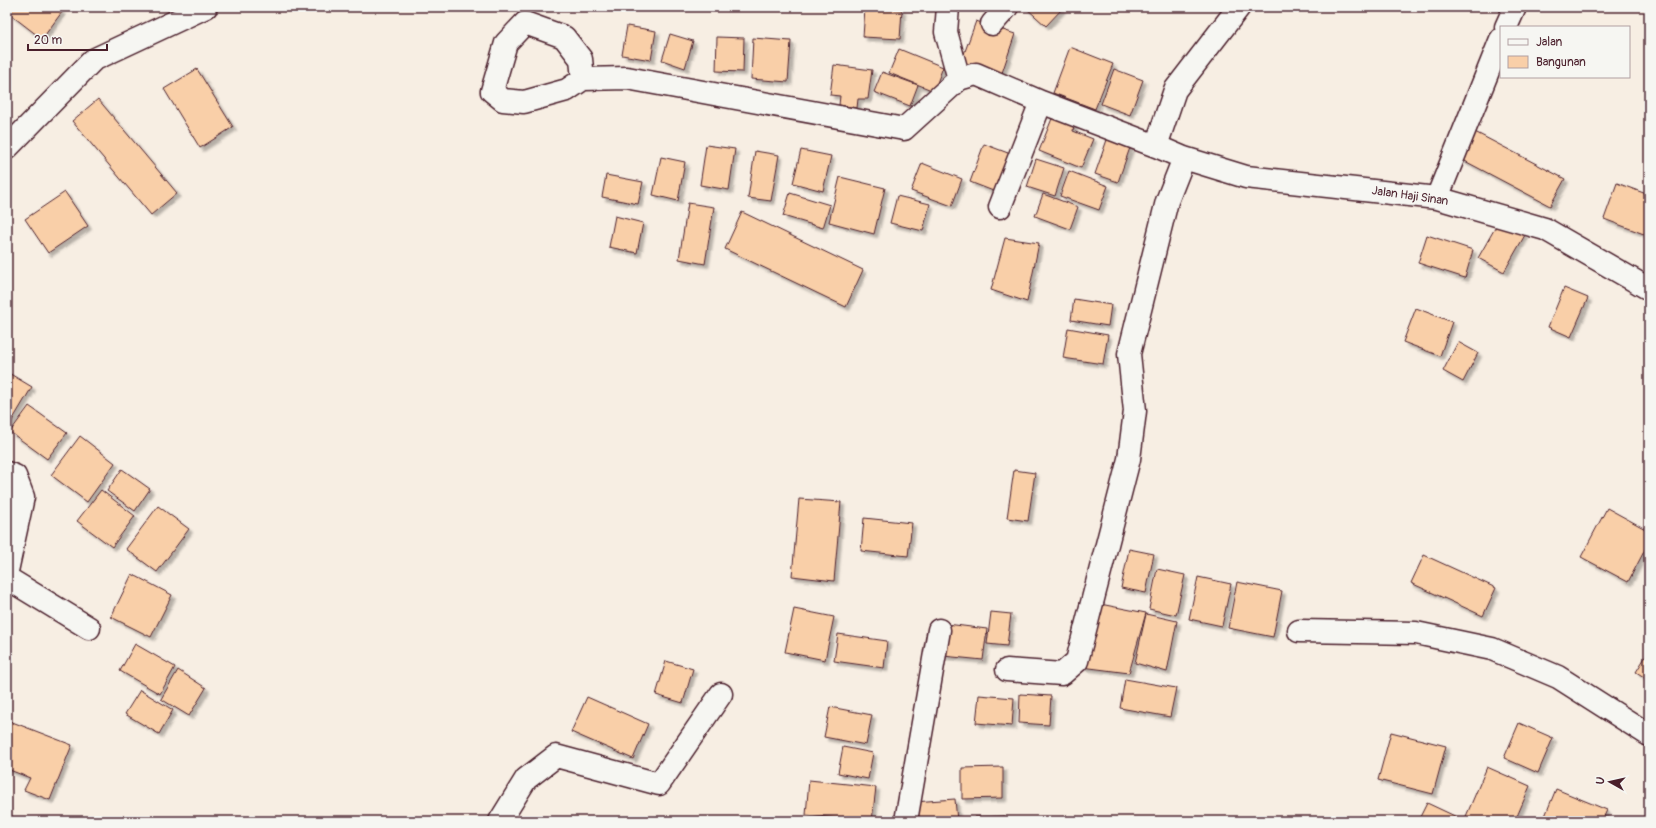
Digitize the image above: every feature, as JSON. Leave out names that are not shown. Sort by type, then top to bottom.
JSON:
[{"type":"street","points":[[7,148],[93,60],[206,7]]},
{"type":"street","points":[[583,79],[628,78],[904,129],[959,79],[946,32],[948,7]]},
{"type":"street","points":[[992,24],[1007,7]]},
{"type":"street","points":[[1156,146],[1175,90],[1239,7]]},
{"type":"street","points":[[1506,26],[1515,7]]},
{"type":"street","points":[[1437,198],[1500,42]]},
{"type":"street","name":"Jalan Haji Sinan","points":[[959,79],[976,74],[1041,102],[1184,158],[1246,176],[1437,198],[1545,229],[1649,289]]},
{"type":"street","points":[[1000,208],[1041,102]]},
{"type":"street","points":[[1007,670],[1062,674],[1077,661],[1129,459],[1135,411],[1129,354],[1167,201],[1184,158]]},
{"type":"street","points":[[7,473],[16,476],[23,497],[7,571]]},
{"type":"street","points":[[7,578],[89,628]]},
{"type":"street","points":[[906,821],[939,630]]},
{"type":"street","points":[[1299,631],[1416,633],[1492,649],[1558,677],[1649,735]]},
{"type":"street","points":[[500,821],[526,779],[556,756],[659,784],[721,694]]},
{"type":"building","points":[[7,7],[56,7],[62,12],[42,39],[7,12]]},
{"type":"building","points":[[1025,7],[1060,7],[1062,9],[1046,26]]},
{"type":"building","points":[[865,8],[902,10],[900,39],[863,37]]},
{"type":"building","points":[[976,21],[1015,34],[1000,79],[960,65]]},
{"type":"building","points":[[627,26],[656,31],[651,60],[622,55]]},
{"type":"building","points":[[670,34],[693,41],[685,68],[662,60]]},
{"type":"building","points":[[717,37],[744,38],[743,72],[716,71]]},
{"type":"building","points":[[753,38],[791,41],[788,82],[751,79]]},
{"type":"building","points":[[1070,47],[1113,64],[1095,109],[1053,93]]},
{"type":"building","points":[[899,49],[943,67],[934,91],[889,73]]},
{"type":"building","points":[[834,65],[872,70],[868,99],[858,99],[857,108],[839,105],[840,96],[830,95]]},
{"type":"building","points":[[197,69],[233,127],[200,148],[164,89]]},
{"type":"building","points":[[1114,69],[1143,80],[1130,115],[1101,104]]},
{"type":"building","points":[[882,72],[918,85],[910,106],[874,92]]},
{"type":"building","points":[[98,99],[177,193],[151,215],[72,121]]},
{"type":"building","points":[[1053,116],[1074,125],[1073,131],[1093,139],[1081,168],[1039,151]]},
{"type":"building","points":[[1475,132],[1565,179],[1550,206],[1461,159]]},
{"type":"building","points":[[1109,134],[1132,142],[1118,182],[1095,174]]},
{"type":"building","points":[[984,144],[1016,156],[1001,194],[970,182]]},
{"type":"building","points":[[706,145],[735,149],[729,190],[700,185]]},
{"type":"building","points":[[801,150],[831,156],[823,191],[793,183]]},
{"type":"building","points":[[755,151],[779,155],[771,201],[748,198]]},
{"type":"building","points":[[661,157],[685,162],[678,201],[653,195]]},
{"type":"building","points":[[1036,159],[1064,168],[1055,196],[1027,187]]},
{"type":"building","points":[[922,163],[962,179],[952,206],[911,191]]},
{"type":"building","points":[[1069,171],[1108,186],[1099,210],[1060,196]]},
{"type":"building","points":[[606,175],[643,182],[638,204],[602,197]]},
{"type":"building","points":[[840,177],[885,188],[874,234],[829,222]]},
{"type":"building","points":[[1617,183],[1649,195],[1649,236],[1604,219]]},
{"type":"building","points":[[65,192],[88,226],[48,253],[25,219]]},
{"type":"building","points":[[790,193],[830,205],[823,228],[783,216]]},
{"type":"building","points":[[1043,194],[1078,207],[1070,229],[1035,216]]},
{"type":"building","points":[[897,196],[930,204],[923,231],[890,223]]},
{"type":"building","points":[[688,203],[714,207],[705,264],[679,259]]},
{"type":"building","points":[[742,212],[863,270],[846,307],[725,249]]},
{"type":"building","points":[[615,216],[643,223],[637,253],[609,247]]},
{"type":"building","points":[[1499,221],[1525,235],[1504,272],[1478,258]]},
{"type":"building","points":[[1427,235],[1473,250],[1465,278],[1418,263]]},
{"type":"building","points":[[1005,238],[1039,243],[1027,302],[991,290]]},
{"type":"building","points":[[1564,288],[1588,298],[1571,337],[1548,327]]},
{"type":"building","points":[[1074,299],[1111,305],[1108,326],[1071,320]]},
{"type":"building","points":[[1416,308],[1452,322],[1440,356],[1403,342]]},
{"type":"building","points":[[1068,328],[1108,335],[1103,364],[1063,358]]},
{"type":"building","points":[[1458,342],[1478,353],[1463,382],[1443,371]]},
{"type":"building","points":[[7,372],[32,387],[7,429]]},
{"type":"building","points":[[29,406],[67,433],[47,459],[10,432]]},
{"type":"building","points":[[80,436],[115,463],[87,502],[51,475]]},
{"type":"building","points":[[122,469],[150,489],[135,511],[107,491]]},
{"type":"building","points":[[1014,470],[1035,473],[1028,521],[1007,518]]},
{"type":"building","points":[[101,490],[135,516],[112,547],[77,521]]},
{"type":"building","points":[[799,499],[841,502],[834,581],[792,576]]},
{"type":"building","points":[[158,506],[189,529],[157,572],[126,549]]},
{"type":"building","points":[[1607,508],[1649,531],[1649,542],[1628,582],[1581,557]]},
{"type":"building","points":[[864,518],[912,523],[908,556],[861,551]]},
{"type":"building","points":[[1129,549],[1154,554],[1146,593],[1121,588]]},
{"type":"building","points":[[1424,555],[1496,588],[1483,616],[1411,583]]},
{"type":"building","points":[[1157,569],[1185,575],[1176,615],[1149,609]]},
{"type":"building","points":[[132,574],[172,595],[151,637],[111,617]]},
{"type":"building","points":[[1198,577],[1231,584],[1222,626],[1189,619]]},
{"type":"building","points":[[1237,582],[1282,591],[1273,637],[1228,628]]},
{"type":"building","points":[[1095,603],[1146,613],[1129,673],[1082,667]]},
{"type":"building","points":[[794,609],[834,617],[825,660],[785,652]]},
{"type":"building","points":[[991,612],[1011,614],[1007,646],[987,644]]},
{"type":"building","points":[[1146,614],[1177,621],[1167,672],[1135,663]]},
{"type":"building","points":[[947,624],[987,629],[983,660],[943,656]]},
{"type":"building","points":[[838,634],[887,641],[884,668],[834,661]]},
{"type":"building","points":[[135,644],[175,667],[160,694],[120,671]]},
{"type":"building","points":[[1649,651],[1649,680],[1636,672]]},
{"type":"building","points":[[666,661],[693,669],[683,703],[656,695]]},
{"type":"building","points":[[178,670],[206,688],[189,716],[161,699]]},
{"type":"building","points":[[1125,679],[1176,688],[1170,717],[1120,708]]},
{"type":"building","points":[[140,690],[173,710],[159,734],[125,714]]},
{"type":"building","points":[[1020,694],[1051,696],[1049,725],[1019,723]]},
{"type":"building","points":[[979,695],[1014,698],[1012,726],[976,723]]},
{"type":"building","points":[[587,697],[648,724],[633,759],[571,732]]},
{"type":"building","points":[[830,707],[872,715],[866,745],[824,737]]},
{"type":"building","points":[[7,720],[72,745],[50,800],[24,790],[30,778],[7,769]]},
{"type":"building","points":[[1519,723],[1553,738],[1538,773],[1504,758]]},
{"type":"building","points":[[1391,732],[1446,746],[1433,794],[1378,780]]},
{"type":"building","points":[[843,747],[873,753],[868,779],[838,773]]},
{"type":"building","points":[[1003,767],[1003,798],[962,799],[962,768]]},
{"type":"building","points":[[1487,767],[1530,786],[1515,821],[1464,821]]},
{"type":"building","points":[[809,780],[876,787],[872,821],[806,815]]},
{"type":"building","points":[[1556,789],[1607,810],[1602,821],[1543,821]]},
{"type":"building","points":[[955,799],[957,821],[916,821],[914,802]]},
{"type":"building","points":[[1427,803],[1459,818],[1457,821],[1418,821]]},
{"type":"building","points":[[1005,816],[1006,821],[975,821],[975,817]]}]
